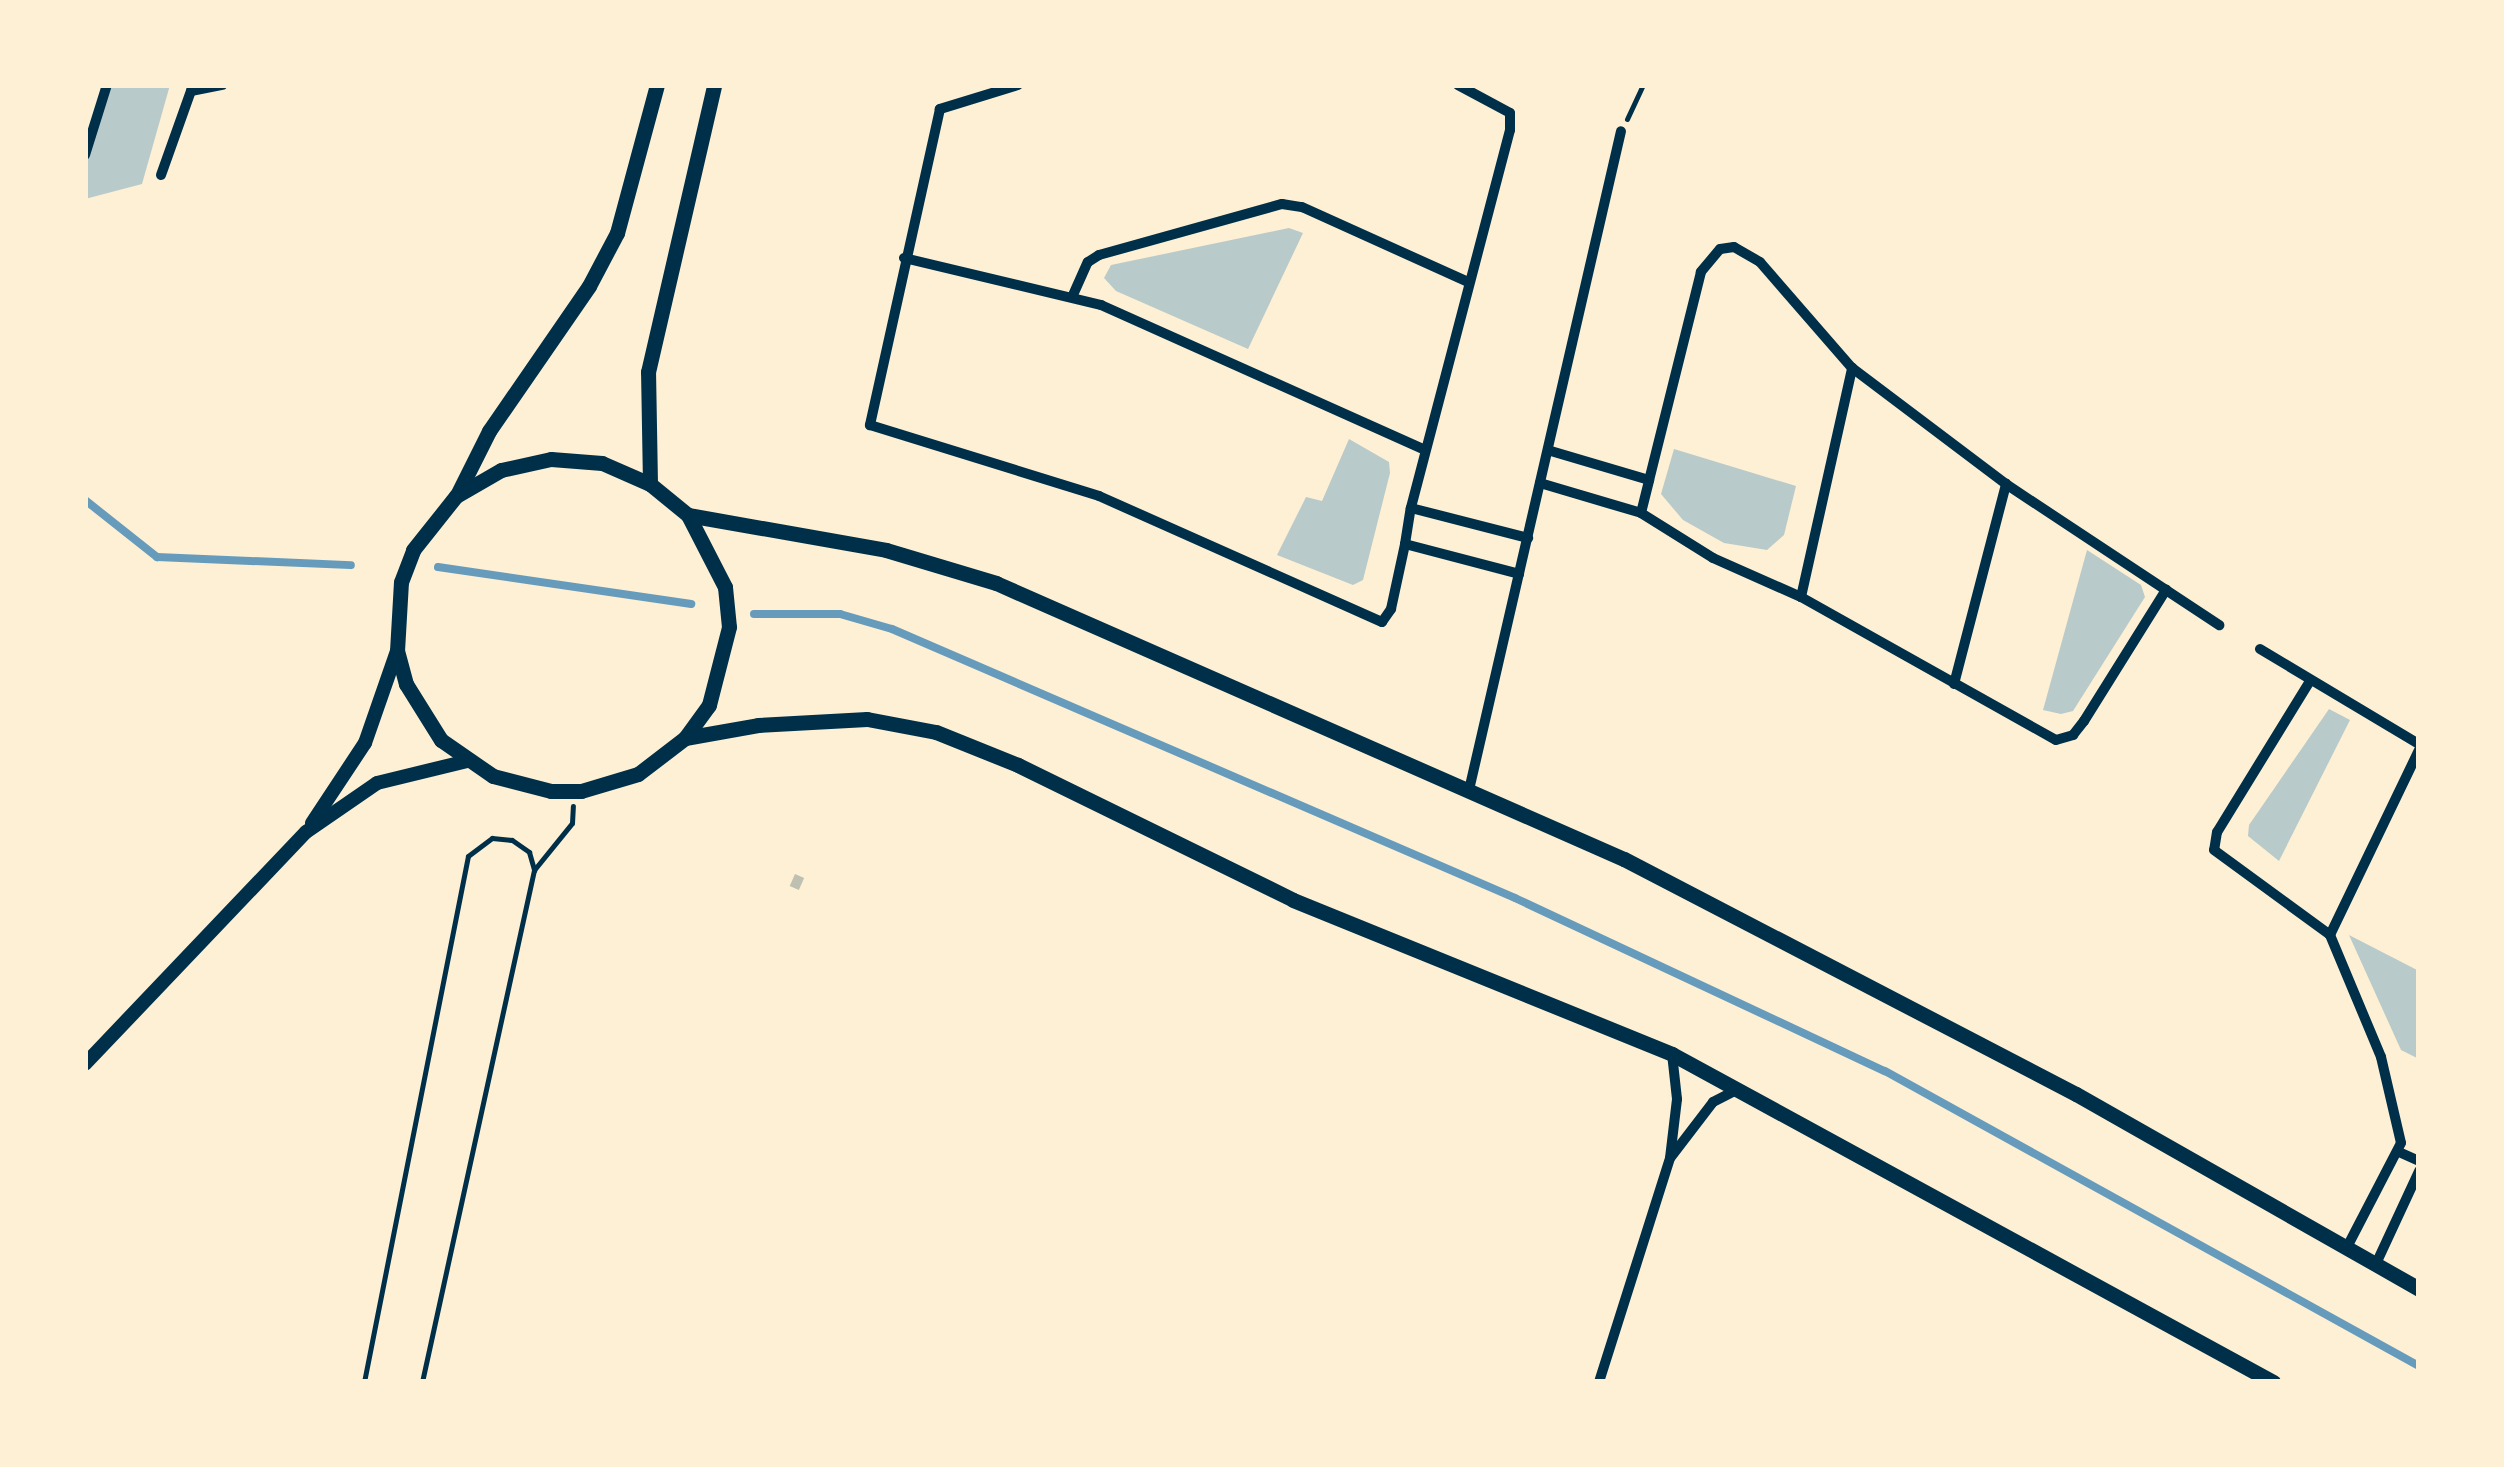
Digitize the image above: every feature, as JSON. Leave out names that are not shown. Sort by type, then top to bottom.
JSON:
[{"type":"main road","points":[[456,496],[489,431],[590,286],[617,233],[657,85]]},
{"type":"main road","points":[[650,484],[648,372],[714,85]]},
{"type":"main road","points":[[551,459],[602,463],[650,484],[688,515],[720,574],[730,627],[709,705],[685,738],[638,774],[574,790],[521,786],[467,762],[421,713],[397,652],[396,616],[407,566],[432,520],[456,496],[501,470],[551,459]]},
{"type":"main road","points":[[688,515],[886,550],[996,583],[1469,790],[1748,918],[2076,1094],[2419,1288]]},
{"type":"main road","points":[[685,738],[817,718],[867,719],[936,732],[1018,765],[1293,900],[1672,1054],[2274,1382]]},
{"type":"street","points":[[85,155],[107,85]]},
{"type":"street","points":[[160,175],[192,88],[222,85]]},
{"type":"street","points":[[1018,85],[940,109],[870,425],[1098,496],[1382,622],[1392,610],[1423,448],[1510,114],[1458,85]]},
{"type":"street","points":[[1469,790],[1621,131]]},
{"type":"street","points":[[1072,296],[1088,262],[1100,255],[1282,204],[1302,207],[1468,282]]},
{"type":"street","points":[[1641,512],[1701,272],[1720,249],[1748,251],[1852,368],[2006,484],[2218,625]]},
{"type":"street","points":[[904,258],[1072,296],[1423,448]]},
{"type":"street","points":[[1801,596],[1852,368]]},
{"type":"street","points":[[1548,450],[1649,480]]},
{"type":"street","points":[[1540,483],[1641,512],[1713,558],[1801,596],[1954,684],[2064,741],[2084,721],[2166,590]]},
{"type":"street","points":[[1954,684],[2006,484]]},
{"type":"street","points":[[1411,508],[1528,538]]},
{"type":"street","points":[[1405,544],[1519,574]]},
{"type":"street","points":[[2260,649],[2419,747],[2330,936]]},
{"type":"street","points":[[306,832],[365,743],[397,652]]},
{"type":"street","points":[[2310,681],[2216,832],[2214,850],[2330,936],[2381,1058],[2400,1127],[2399,1152],[2346,1249]]},
{"type":"street","points":[[85,1064],[157,981],[306,832],[377,783],[467,762]]},
{"type":"street","points":[[1599,1382],[1670,1158],[1677,1100],[1672,1054]]},
{"type":"street","points":[[1670,1158],[1702,1113],[1739,1089]]},
{"type":"street","points":[[2399,1152],[2419,1161]]},
{"type":"street","points":[[2376,1266],[2419,1171]]},
{"type":"path","points":[[1621,131],[1643,85]]},
{"type":"path","points":[[422,1382],[534,870],[572,823],[574,790]]},
{"type":"path","points":[[364,1382],[468,856],[492,838],[512,840],[529,852],[534,870]]},
{"type":"shaded area","points":[[110,85],[170,85],[142,184],[85,199],[85,167]]},
{"type":"shaded area","points":[[1289,228],[1303,233],[1248,349],[1116,291],[1104,278],[1111,265]]},
{"type":"shaded area","points":[[1349,439],[1389,462],[1390,473],[1363,580],[1353,585],[1277,555],[1306,497],[1322,501]]},
{"type":"shaded area","points":[[1674,449],[1796,486],[1784,535],[1767,550],[1724,543],[1683,520],[1661,494]]},
{"type":"shaded area","points":[[2087,550],[2141,585],[2145,597],[2073,711],[2061,714],[2043,710]]},
{"type":"shaded area","points":[[2329,709],[2350,720],[2279,861],[2248,836],[2249,825]]},
{"type":"shaded area","points":[[2349,935],[2419,971],[2419,1059],[2401,1050]]},
{"type":"building","points":[[795,874],[804,878],[799,890],[790,886]]},
{"type":"waterway","points":[[85,500],[157,557],[351,565]]},
{"type":"waterway","points":[[438,567],[691,604]]},
{"type":"waterway","points":[[754,614],[840,614],[892,629],[1515,898],[1885,1071],[2419,1366]]}]
